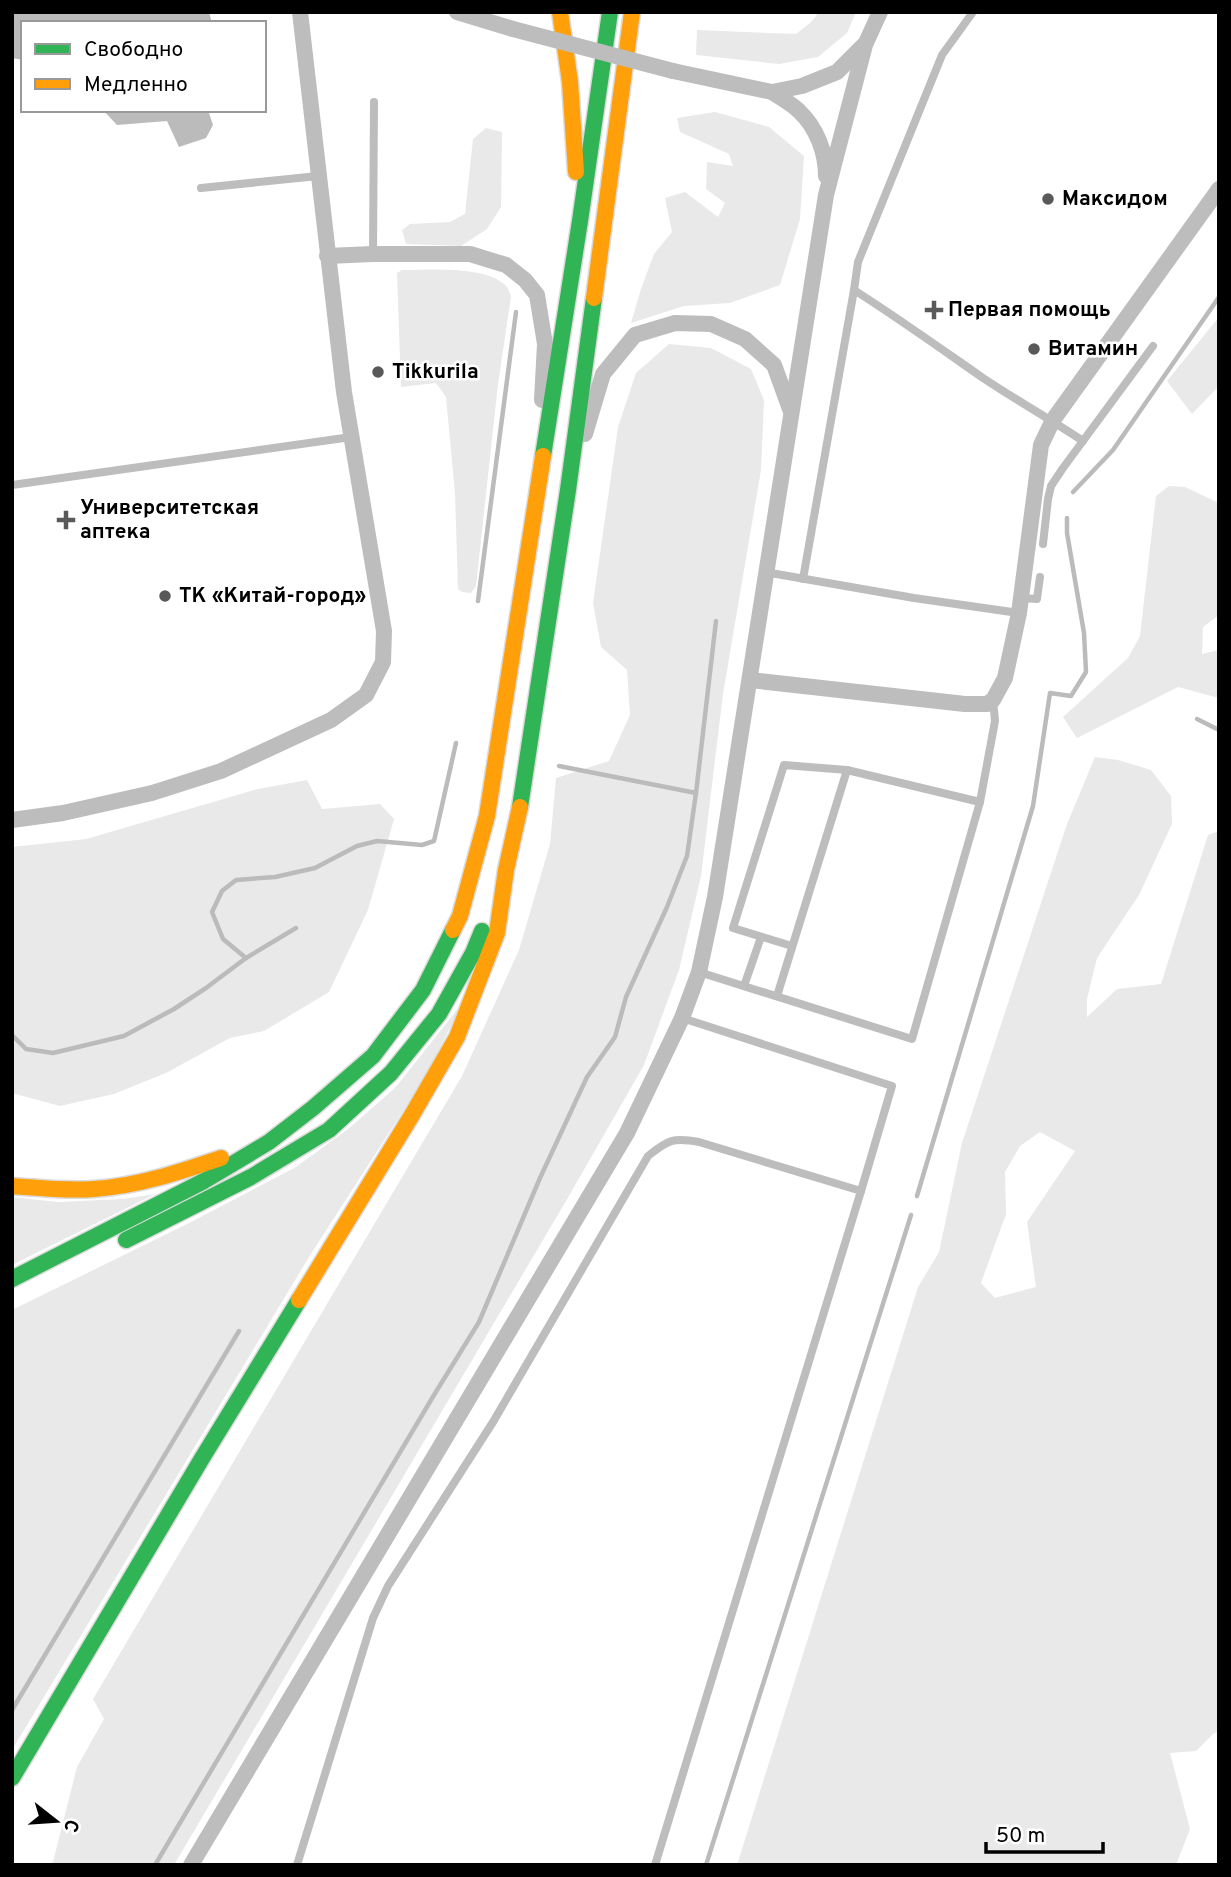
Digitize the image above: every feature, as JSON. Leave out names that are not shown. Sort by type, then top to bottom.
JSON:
[{"type":"main road","points":[[560,12],[570,82],[580,221]]},
{"type":"main road","points":[[12,1279],[204,1181],[269,1142],[313,1108],[373,1056],[423,990],[460,916],[487,816],[610,12]]},
{"type":"main road","points":[[12,1778],[457,1037],[497,933],[506,870],[518,817],[568,490],[632,12]]},
{"type":"main road","points":[[623,84],[649,12]]},
{"type":"main road","points":[[115,1245],[251,1177],[329,1130],[391,1073],[439,1014],[473,953],[506,870]]},
{"type":"main road","points":[[12,1186],[92,1189],[134,1184],[184,1171],[269,1142]]},
{"type":"main road","points":[[12,1295],[57,1273]]},
{"type":"street","points":[[12,820],[63,813],[152,793],[221,771],[331,720],[366,695],[383,663],[384,631],[351,437],[327,256],[300,12]]},
{"type":"street","points":[[457,12],[673,71],[772,92],[800,111],[816,134],[826,161],[826,195]]},
{"type":"street","points":[[191,1865],[627,1133],[682,1018],[699,972],[715,897],[826,195],[865,44],[880,12]]},
{"type":"street","points":[[772,92],[802,86],[837,72],[865,44]]},
{"type":"street","points":[[750,680],[965,704],[987,704],[993,700],[1005,678],[1020,605],[1041,446],[1053,420],[1219,189]]},
{"type":"street","points":[[327,256],[470,254],[506,265],[525,280],[537,295],[545,344],[537,495]]},
{"type":"street","points":[[568,490],[603,374],[635,335],[675,323],[711,324],[745,339],[774,365],[791,412]]},
{"type":"lane","points":[[803,579],[858,262],[942,55],[973,12]]},
{"type":"lane","points":[[373,254],[374,102]]},
{"type":"lane","points":[[201,188],[318,176]]},
{"type":"lane","points":[[854,290],[984,379],[1053,420],[1083,442]]},
{"type":"lane","points":[[1043,544],[1051,486],[1153,346]]},
{"type":"lane","points":[[12,485],[351,437]]},
{"type":"lane","points":[[765,572],[914,598],[1020,605],[1037,599],[1040,577]]},
{"type":"lane","points":[[699,972],[912,1040],[980,802],[995,721],[993,700]]},
{"type":"lane","points":[[792,946],[733,928],[784,765],[847,770],[980,802]]},
{"type":"lane","points":[[777,996],[847,770]]},
{"type":"lane","points":[[744,986],[761,937]]},
{"type":"lane","points":[[655,1865],[892,1086],[682,1018]]},
{"type":"lane","points":[[297,1865],[373,1618],[388,1586],[493,1422],[648,1156],[663,1143],[680,1139],[699,1142],[861,1191]]},
{"type":"shaded area","points":[[12,12],[209,12],[211,21],[21,21],[21,60],[12,58]]},
{"type":"shaded area","points":[[819,12],[856,12],[847,33],[818,57],[779,64],[696,55],[697,30],[796,34]]},
{"type":"shaded area","points":[[105,112],[209,112],[213,125],[206,138],[179,147],[167,121],[117,125]]},
{"type":"shaded area","points":[[715,112],[769,127],[804,156],[800,219],[780,285],[730,303],[684,306],[631,323],[654,254],[672,232],[665,198],[685,192],[718,217],[725,203],[706,189],[707,162],[733,166],[729,154],[680,132],[677,118]]},
{"type":"shaded area","points":[[486,128],[502,132],[501,207],[487,229],[461,246],[406,244],[402,230],[410,224],[450,222],[465,214],[473,139]]},
{"type":"shaded area","points":[[402,270],[457,270],[486,275],[507,287],[511,296],[498,384],[476,586],[471,593],[458,589],[455,493],[446,397],[436,383],[401,387],[397,273]]},
{"type":"shaded area","points":[[1219,317],[1219,386],[1192,414],[1167,381]]},
{"type":"shaded area","points":[[669,344],[711,348],[751,369],[764,400],[761,470],[723,694],[701,876],[679,970],[644,1065],[174,1865],[45,1865],[53,1862],[77,1767],[104,1719],[93,1699],[462,1076],[519,950],[550,844],[556,778],[609,761],[630,715],[627,670],[601,647],[593,603],[618,427],[636,373]]},
{"type":"shaded area","points":[[1169,486],[1185,487],[1219,503],[1219,615],[1203,627],[1202,654],[1219,650],[1219,698],[1178,687],[1077,738],[1063,717],[1128,658],[1140,636],[1156,496]]},
{"type":"shaded area","points":[[1095,757],[1118,760],[1151,770],[1171,796],[1172,824],[1139,895],[1097,958],[1087,999],[1087,1017],[1117,989],[1161,984],[1208,835],[1219,831],[1219,1731],[1196,1751],[1170,1753],[1190,1829],[1176,1865],[737,1865],[918,1287],[939,1252],[962,1143],[1067,824]],"holes":[[[1040,1132],[1075,1151],[1027,1222],[1036,1287],[995,1298],[981,1283],[1006,1214],[1005,1172],[1020,1146]]]},
{"type":"shaded area","points":[[307,780],[322,809],[380,804],[394,819],[368,910],[329,992],[264,1031],[230,1038],[166,1073],[114,1094],[60,1106],[12,1093],[12,847],[86,839],[258,789]]},
{"type":"shaded area","points":[[464,1001],[423,1080],[309,1257],[12,1750],[12,1310],[296,1167],[348,1129],[395,1088]]},
{"type":"shaded area","points":[[155,1194],[12,1265],[12,1197],[58,1202],[123,1199]]},
{"type":"waterway","points":[[1073,492],[1113,450],[1219,297]]},
{"type":"waterway","points":[[478,601],[516,312]]},
{"type":"waterway","points":[[917,1196],[1033,806],[1050,693],[1071,696],[1086,672],[1084,633],[1067,533],[1067,518]]},
{"type":"waterway","points":[[155,1865],[479,1322],[540,1178],[587,1077],[615,1037],[626,997],[687,856],[716,621]]},
{"type":"waterway","points":[[1197,719],[1219,730]]},
{"type":"waterway","points":[[12,1035],[26,1049],[53,1053],[124,1036],[174,1009],[246,958],[223,939],[212,912],[222,891],[236,880],[275,877],[315,868],[357,846],[377,841],[422,845],[434,841],[456,743]]},
{"type":"waterway","points":[[559,766],[696,793]]},
{"type":"waterway","points":[[246,958],[296,928]]},
{"type":"waterway","points":[[706,1865],[911,1215]]},
{"type":"waterway","points":[[12,1710],[239,1331]]},
{"type":"traffic: fast","points":[[543,456],[610,12]]},
{"type":"traffic: fast","points":[[520,807],[594,298]]},
{"type":"traffic: fast","points":[[12,1279],[204,1181],[269,1142],[313,1108],[373,1056],[423,990],[453,930]]},
{"type":"traffic: fast","points":[[126,1240],[251,1177],[329,1130],[391,1073],[439,1014],[473,953],[482,931]]},
{"type":"traffic: fast","points":[[12,1778],[299,1300]]},
{"type":"traffic: slow","points":[[560,12],[570,82],[576,172]]},
{"type":"traffic: slow","points":[[594,298],[632,12]]},
{"type":"traffic: slow","points":[[453,930],[460,916],[487,816],[543,456]]},
{"type":"traffic: slow","points":[[299,1300],[457,1037],[497,933],[506,870],[520,807]]},
{"type":"traffic: slow","points":[[12,1186],[74,1190],[127,1185],[159,1178],[221,1158]]},
{"type":"place","name":"Максидом","points":[[1048,199]]},
{"type":"place","name":"Первая помощь","points":[[934,310]]},
{"type":"place","name":"Витамин","points":[[1034,349]]},
{"type":"place","name":"Tikkurila","points":[[378,372]]},
{"type":"place","name":"Университетская аптека","points":[[66,520]]},
{"type":"place","name":"ТК «Китай-город»","points":[[165,596]]}]
